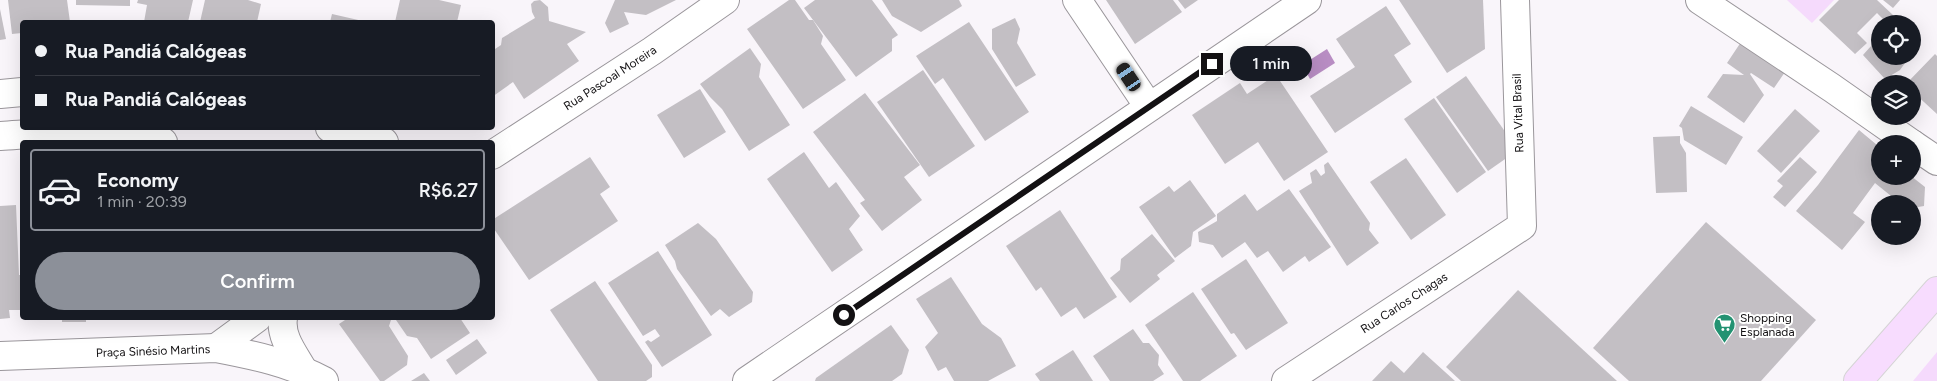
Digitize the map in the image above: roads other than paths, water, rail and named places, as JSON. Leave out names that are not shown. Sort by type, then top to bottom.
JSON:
[{"type":"main road","points":[[1858,381],[1937,291]]},
{"type":"street","name":"Rua Pascoal Moreira","points":[[495,153],[652,51],[725,0]]},
{"type":"street","points":[[1078,0],[1149,107]]},
{"type":"street","points":[[747,381],[1307,0]]},
{"type":"street","name":"Rua Vital Brasil","points":[[1515,0],[1522,226]]},
{"type":"street","points":[[1700,0],[1899,135]]},
{"type":"street","points":[[0,94],[20,92]]},
{"type":"street","points":[[338,130],[376,140]]},
{"type":"street","points":[[0,136],[98,132],[152,140]]},
{"type":"street","points":[[1921,150],[1937,161]]},
{"type":"street","name":"Rua Carlos Chagas","points":[[1286,381],[1522,226]]},
{"type":"street","points":[[216,348],[254,320]]},
{"type":"street","name":"Praça Sinésio Martins","points":[[283,320],[283,330],[287,342],[314,375]]},
{"type":"street","name":"Praça Sinésio Martins","points":[[0,356],[216,348],[249,354],[314,375]]},
{"type":"place","name":"Shopping Esplanada","points":[[1724,344]]}]
